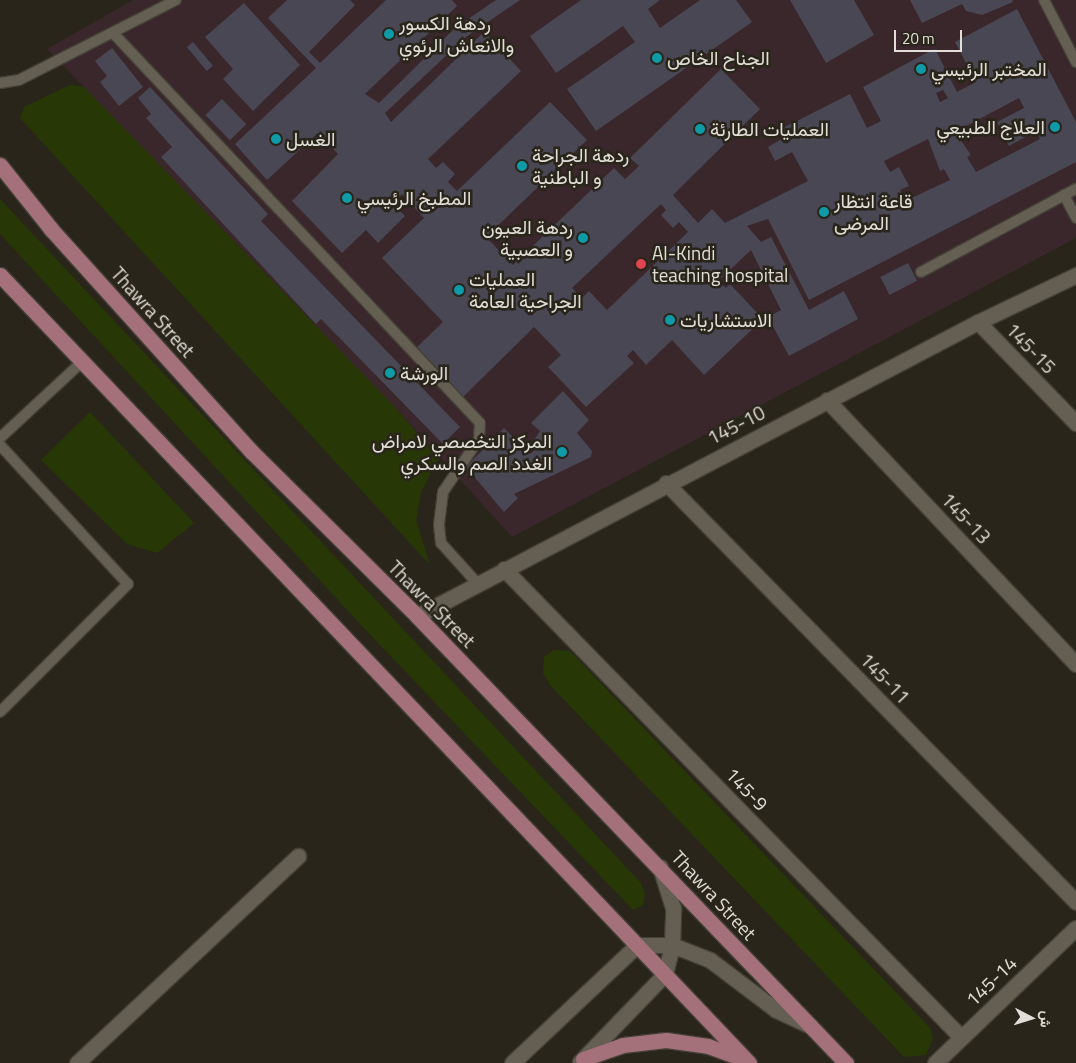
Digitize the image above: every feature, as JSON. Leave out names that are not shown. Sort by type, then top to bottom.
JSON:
[{"type":"main road","name":"Thawra Street","points":[[0,165],[51,229],[251,451],[417,616],[660,867],[846,1063]]},
{"type":"main road","points":[[0,275],[749,1062]]},
{"type":"main road","points":[[581,1061],[623,1044],[666,1040],[708,1046],[749,1062]]},
{"type":"street","name":"145-10","points":[[417,616],[666,483],[978,322],[1076,275]]},
{"type":"street","name":"145-15","points":[[978,322],[1076,423]]},
{"type":"street","name":"145-13","points":[[827,400],[1076,664]]},
{"type":"street","name":"145-11","points":[[666,483],[1076,902]]},
{"type":"street","name":"145-9","points":[[504,570],[961,1037]]},
{"type":"street","points":[[77,1063],[298,856]]},
{"type":"street","points":[[581,1061],[665,974],[672,945],[672,908],[660,867]]},
{"type":"street","name":"145-14","points":[[935,1063],[1076,928]]},
{"type":"street","points":[[512,1063],[637,945],[672,945],[710,960],[776,1010],[810,1026]]},
{"type":"lane","points":[[0,83],[19,80],[114,34],[176,0]]},
{"type":"lane","points":[[1044,0],[1076,62]]},
{"type":"lane","points":[[114,34],[480,423],[479,438],[443,492],[439,525],[442,543],[477,583]]},
{"type":"lane","points":[[921,272],[1076,188]]},
{"type":"lane","points":[[1064,195],[1076,218]]},
{"type":"lane","points":[[0,438],[82,361]]},
{"type":"lane","points":[[0,446],[128,584],[0,712]]},
{"type":"shaded area","name":"Al-Kindi teaching hospital","points":[[133,0],[1076,0],[1076,238],[512,537],[393,405],[47,49]]},
{"type":"green space","points":[[70,85],[84,87],[393,405],[439,458],[421,492],[416,520],[430,565],[20,118],[24,107]]},
{"type":"green space","points":[[0,199],[640,882],[645,893],[643,905],[633,910],[362,626],[0,234]]},
{"type":"green space","points":[[90,412],[194,523],[157,553],[127,544],[41,460]]},
{"type":"green space","points":[[554,650],[570,651],[930,1028],[933,1038],[926,1055],[904,1057],[551,686],[543,673],[544,657]]},
{"type":"building","points":[[287,0],[350,0],[355,5],[309,52],[320,63],[386,0],[452,0],[457,6],[365,94],[379,103],[455,28],[496,0],[520,0],[466,37],[385,113],[391,122],[484,32],[521,71],[428,159],[436,168],[443,162],[455,174],[448,182],[457,191],[550,102],[587,140],[486,237],[513,265],[614,168],[625,179],[639,166],[630,158],[721,69],[760,109],[673,195],[698,223],[712,209],[725,223],[808,181],[792,152],[775,161],[768,147],[785,137],[781,129],[850,94],[867,128],[881,121],[863,87],[930,51],[935,49],[957,92],[976,82],[955,42],[1017,9],[1076,122],[1076,162],[809,300],[768,219],[747,226],[761,242],[771,237],[809,310],[844,291],[858,319],[789,356],[768,317],[781,310],[751,250],[718,281],[726,288],[730,284],[763,319],[704,375],[672,340],[646,365],[633,350],[627,356],[634,363],[586,407],[548,367],[561,355],[534,327],[463,397],[415,349],[443,322],[382,258],[424,218],[402,194],[393,204],[405,216],[378,243],[366,230],[342,253],[292,201],[338,154],[318,133],[267,180],[235,144],[316,68],[268,18]],"holes":[[[943,90],[948,98],[940,102],[936,93]],[[1019,98],[1024,108],[997,122],[1009,146],[1036,131],[1040,139],[976,172],[967,157],[971,155],[955,132]],[[928,139],[940,171],[944,169],[950,180],[905,201],[900,190],[909,186],[899,167],[890,172],[884,161]],[[661,204],[666,210],[661,215],[673,228],[679,222],[688,232],[607,310],[589,291],[582,298],[572,288]]]},
{"type":"building","name":"الجناح الخاص","points":[[581,0],[660,0],[648,9],[660,28],[700,0],[736,0],[752,22],[596,131],[567,89],[635,42],[623,26],[556,73],[530,36]]},
{"type":"building","points":[[790,0],[854,0],[874,35],[826,63]]},
{"type":"building","points":[[910,0],[1012,0],[1013,2],[982,15],[966,11],[962,4],[922,23]]},
{"type":"building","points":[[244,3],[300,65],[253,111],[223,79],[233,69],[205,37]]},
{"type":"building","points":[[193,42],[213,66],[207,71],[187,47]]},
{"type":"building","points":[[112,48],[143,87],[119,106],[100,82],[107,76],[95,61]]},
{"type":"building","points":[[150,87],[268,214],[261,221],[460,427],[443,444],[321,319],[316,324],[161,157],[172,147],[146,118],[151,114],[138,98]]},
{"type":"building","points":[[222,99],[246,124],[230,140],[205,115]]},
{"type":"building","points":[[908,263],[917,281],[889,295],[880,277]]},
{"type":"building","name":"المركز التخصصي لامراض الغدد الصم والسكري","points":[[563,391],[589,420],[577,433],[592,451],[591,457],[514,494],[518,498],[504,512],[466,467],[504,428],[530,454],[540,446],[534,440],[540,431],[531,423]]},
{"type":"place","name":"ردهة الكسور والانعاش الرئوي","points":[[389,34]]},
{"type":"place","name":"الجناح الخاص","points":[[657,58]]},
{"type":"place","name":"المختبر الرئيسي","points":[[921,69]]},
{"type":"place","name":"العلاج الطبيعي","points":[[1055,127]]},
{"type":"place","name":"العمليات الطارئة","points":[[700,129]]},
{"type":"place","name":"الغسل","points":[[276,139]]},
{"type":"place","name":"ردهة الجراحة و الباطنية","points":[[522,166]]},
{"type":"place","name":"المطبخ الرئيسي","points":[[347,198]]},
{"type":"place","name":"قاعة انتظار المرضى","points":[[824,212]]},
{"type":"place","name":"ردهة العيون و العصبية","points":[[583,238]]},
{"type":"place","name":"Al-Kindi teaching hospital","points":[[641,264]]},
{"type":"place","name":"العمليات الجراحية العامة","points":[[459,290]]},
{"type":"place","name":"الاستشاريات","points":[[670,320]]},
{"type":"place","name":"الورشة","points":[[390,373]]},
{"type":"place","name":"المركز التخصصي لامراض الغدد الصم والسكري","points":[[562,452]]}]
